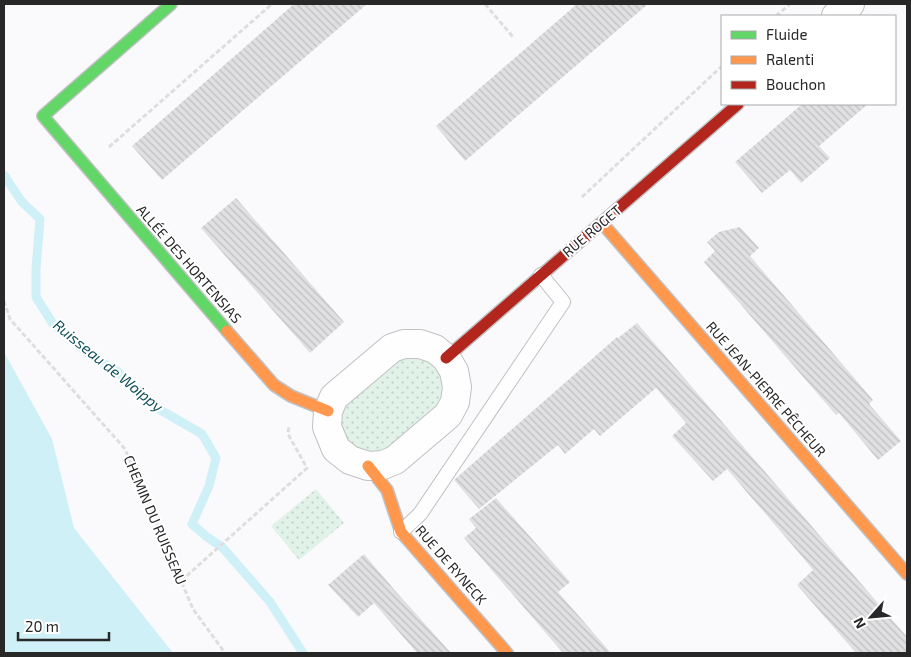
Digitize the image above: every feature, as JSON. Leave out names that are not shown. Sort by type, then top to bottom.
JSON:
[{"type":"street","name":"ALLÉE DES HORTENSIAS","points":[[171,4],[43,116],[274,385],[291,396],[328,410]]},
{"type":"street","points":[[837,15],[850,4]]},
{"type":"street","name":"RUE ROGET","points":[[446,358],[737,105]]},
{"type":"street","name":"RUE JEAN-PIERRE PÊCHEUR","points":[[602,223],[907,574]]},
{"type":"street","points":[[404,344],[420,344],[435,349],[446,358],[454,371],[457,386],[455,402],[448,415],[395,460],[383,465],[368,466],[350,460],[336,449],[327,428],[328,410],[334,397],[392,348],[404,344]]},
{"type":"street","name":"RUE DE RYNECK","points":[[368,466],[387,490],[401,532],[507,653]]},
{"type":"lane","points":[[401,532],[420,514],[563,302],[540,275]]},
{"type":"path","points":[[86,167],[272,4]]},
{"type":"path","points":[[485,4],[513,37]]},
{"type":"path","points":[[777,15],[790,4]]},
{"type":"path","points":[[581,199],[721,67]]},
{"type":"path","name":"CHEMIN DU RUISSEAU","points":[[4,301],[10,319],[125,449],[193,609],[225,653]]},
{"type":"path","points":[[182,581],[307,468],[288,434],[291,396]]},
{"type":"shaded area","points":[[427,356],[446,380],[439,407],[388,452],[376,456],[356,452],[341,435],[339,412],[342,404],[398,357]]},
{"type":"shaded area","points":[[316,489],[344,523],[299,560],[271,526]]},
{"type":"water","points":[[4,352],[52,439],[74,528],[173,653],[4,653]]},
{"type":"building","points":[[294,4],[367,4],[162,180],[132,146]]},
{"type":"building","points":[[577,4],[648,4],[465,161],[436,126]]},
{"type":"building","points":[[801,105],[867,105],[819,146],[830,158],[801,183],[790,170],[762,193],[735,162]]},
{"type":"building","points":[[236,198],[344,322],[310,353],[201,228]]},
{"type":"building","points":[[740,227],[759,248],[750,256],[873,400],[869,404],[901,441],[878,460],[839,413],[836,415],[704,262],[715,251],[707,242],[719,232]]},
{"type":"building","points":[[637,323],[907,637],[907,653],[856,653],[797,585],[813,570],[799,553],[727,469],[713,481],[672,436],[686,423],[656,388],[600,436],[594,429],[565,454],[558,445],[479,509],[454,480],[617,337]]},
{"type":"building","points":[[496,498],[570,582],[558,592],[611,653],[563,653],[464,538],[476,528],[469,519]]},
{"type":"building","points":[[364,554],[451,653],[417,653],[374,603],[358,617],[328,585]]},
{"type":"waterway","name":"Ruisseau de Woippy","points":[[4,175],[22,202],[40,219],[36,297],[53,324],[90,355],[117,371],[157,408],[202,434],[216,458],[209,486],[192,524],[222,547],[270,602],[303,653]]},
{"type":"traffic: fast","points":[[171,4],[43,116],[227,331]]},
{"type":"traffic: slow","points":[[602,223],[907,574]]},
{"type":"traffic: slow","points":[[227,331],[274,385],[291,396],[328,411]]},
{"type":"traffic: slow","points":[[368,466],[387,490],[401,532],[507,653]]},
{"type":"traffic: jam","points":[[446,358],[737,105]]}]
